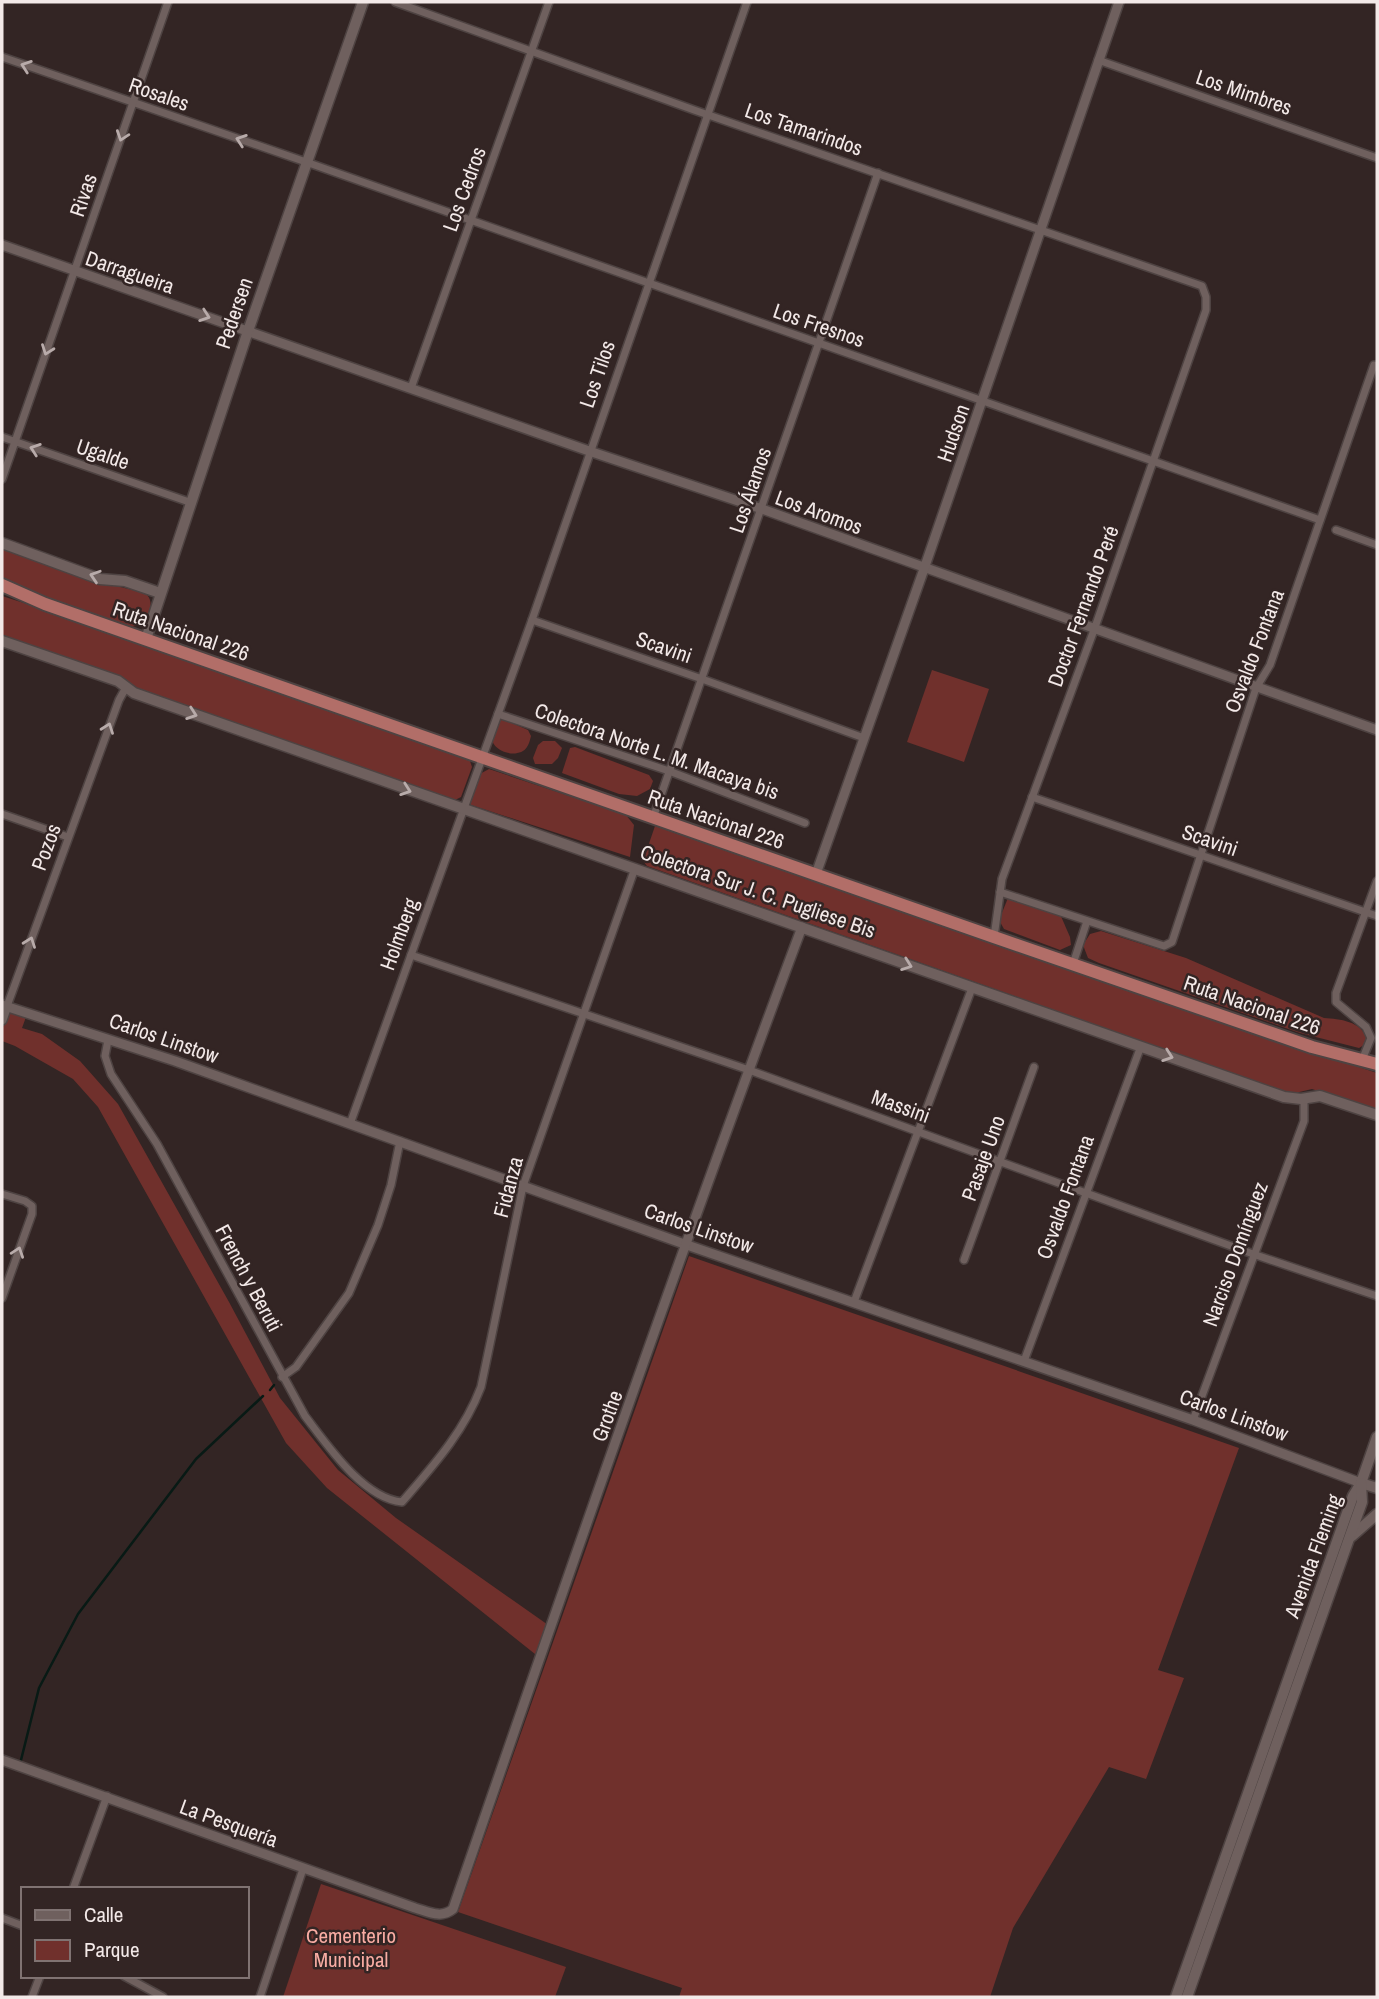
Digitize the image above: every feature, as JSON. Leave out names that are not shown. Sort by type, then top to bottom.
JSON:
[{"type":"highway","name":"Ruta Nacional 226","points":[[2,585],[45,604],[652,818],[1312,1047],[1377,1064]]},
{"type":"highway","name":"Ruta Nacional 226","points":[[2,593],[45,604]]},
{"type":"main road","name":"Pedersen","points":[[146,639],[248,331],[363,2]]},
{"type":"main road","points":[[2,543],[100,579],[125,581],[160,593]]},
{"type":"main road","name":"Colectora Sur J. C. Pugliese Bis","points":[[2,641],[118,681],[134,694],[1284,1097],[1295,1099],[1320,1096],[1377,1115]]},
{"type":"main road","points":[[1362,1483],[1377,1437]]},
{"type":"main road","name":"Carlos Linstow","points":[[1362,1483],[1377,1488]]},
{"type":"main road","name":"Avenida Fleming","points":[[1187,1997],[1362,1502],[1362,1483]]},
{"type":"main road","name":"Avenida Fleming","points":[[1176,1997],[1353,1496],[1362,1483]]},
{"type":"main road","points":[[1346,1545],[1353,1534],[1377,1514]]},
{"type":"street","name":"Rivas","points":[[2,479],[168,2]]},
{"type":"street","name":"Los Tamarindos","points":[[395,2],[1202,286]]},
{"type":"street","name":"Los Cedros","points":[[411,388],[549,2]]},
{"type":"street","name":"Los Tilos","points":[[481,757],[532,620],[747,2]]},
{"type":"street","name":"Hudson","points":[[816,874],[925,569],[1119,2]]},
{"type":"street","name":"Rosales","points":[[2,57],[306,162]]},
{"type":"street","name":"Los Mimbres","points":[[1098,60],[1377,158]]},
{"type":"street","name":"Los Fresnos","points":[[306,162],[1320,520]]},
{"type":"street","name":"Los Álamos","points":[[652,818],[878,173]]},
{"type":"street","name":"Darragueira","points":[[2,245],[248,331]]},
{"type":"street","name":"Doctor Fernando Peré","points":[[994,937],[1002,879],[1094,630],[1206,310],[1206,297],[1202,286]]},
{"type":"street","name":"Los Aromos","points":[[248,331],[762,509],[1377,730]]},
{"type":"street","name":"Osvaldo Fontana","points":[[1087,921],[1164,946],[1172,942],[1256,688],[1270,665],[1374,365]]},
{"type":"street","name":"Ugalde","points":[[2,437],[192,503]]},
{"type":"street","points":[[1336,530],[1377,545]]},
{"type":"street","name":"Scavini","points":[[532,620],[864,738]]},
{"type":"street","name":"Pozos","points":[[2,1020],[4,1006],[118,700],[128,689]]},
{"type":"street","name":"Colectora Norte L. M. Macaya bis","points":[[498,714],[669,771],[805,823]]},
{"type":"street","name":"Holmberg","points":[[350,1124],[481,757]]},
{"type":"street","name":"Scavini","points":[[1032,797],[1377,916]]},
{"type":"street","points":[[2,814],[68,836]]},
{"type":"street","name":"Fidanza","points":[[402,1502],[450,1444],[478,1396],[523,1186],[635,869]]},
{"type":"street","points":[[1362,1060],[1371,1038],[1366,1027],[1336,1002],[1336,993],[1377,881]]},
{"type":"street","points":[[1000,892],[1087,921],[1073,964]]},
{"type":"street","name":"Grothe","points":[[446,1915],[453,1909],[802,927]]},
{"type":"street","name":"Massini","points":[[411,955],[749,1070],[1253,1254],[1377,1296]]},
{"type":"street","points":[[854,1302],[972,988]]},
{"type":"street","name":"Carlos Linstow","points":[[4,1006],[400,1141],[687,1245],[1193,1420],[1362,1483]]},
{"type":"street","points":[[1366,1027],[1377,1028]]},
{"type":"street","name":"French y Beruti","points":[[108,1040],[105,1056],[111,1074],[157,1144],[305,1416],[359,1480],[390,1501],[402,1502]]},
{"type":"street","name":"Osvaldo Fontana","points":[[1024,1361],[1140,1046]]},
{"type":"street","name":"Pasaje Uno","points":[[964,1261],[1034,1067]]},
{"type":"street","name":"Narciso Domínguez","points":[[1193,1420],[1304,1121],[1304,1098]]},
{"type":"street","points":[[282,1377],[296,1367],[349,1293],[378,1225],[391,1185],[400,1141]]},
{"type":"street","points":[[2,1194],[25,1201],[32,1206],[32,1214],[2,1298]]},
{"type":"street","name":"La Pesquería","points":[[2,1760],[303,1869],[415,1908],[446,1915]]},
{"type":"street","points":[[74,1887],[107,1796]]},
{"type":"street","points":[[260,1997],[303,1869]]},
{"type":"street","points":[[2,1918],[21,1925]]},
{"type":"street","points":[[32,1997],[39,1978]]},
{"type":"street","points":[[128,1978],[163,1997]]},
{"type":"green space","points":[[2,547],[100,582],[145,593],[151,603],[149,614],[141,623],[129,627],[2,581]]},
{"type":"green space","points":[[2,596],[68,617],[470,761],[472,767],[461,797],[453,801],[138,690],[116,677],[2,636]]},
{"type":"green space","points":[[932,670],[989,689],[964,762],[907,742]]},
{"type":"green space","points":[[499,720],[528,730],[531,736],[523,751],[506,752],[495,746],[492,736]]},
{"type":"green space","points":[[543,741],[555,741],[562,748],[552,764],[535,764],[533,758],[538,745]]},
{"type":"green space","points":[[575,747],[649,775],[653,781],[650,789],[637,796],[619,794],[562,773],[570,748]]},
{"type":"green space","points":[[489,769],[626,815],[634,825],[630,857],[471,805],[469,798],[478,775]]},
{"type":"green space","points":[[655,826],[1149,998],[1377,1073],[1377,1111],[1312,1089],[1291,1094],[647,866],[643,861]]},
{"type":"green space","points":[[1008,898],[1060,914],[1071,945],[1060,950],[1004,929],[999,920]]},
{"type":"green space","points":[[1101,931],[1186,958],[1324,1018],[1349,1022],[1360,1028],[1367,1039],[1359,1048],[1300,1033],[1099,963],[1088,958],[1083,945],[1090,934]]},
{"type":"green space","points":[[9,1010],[26,1017],[22,1028],[42,1034],[80,1061],[118,1104],[280,1398],[338,1470],[396,1518],[551,1627],[540,1658],[327,1488],[286,1443],[98,1107],[73,1079],[2,1041],[2,1030]]},
{"type":"green space","points":[[689,1256],[1239,1448],[1158,1670],[1184,1678],[1146,1779],[1109,1767],[1013,1928],[990,1997],[679,1997],[682,1988],[458,1912]]},
{"type":"green space","name":"Cementerio Municipal","points":[[321,1884],[566,1967],[555,1997],[283,1997]]},
{"type":"waterway","points":[[270,1390],[274,1385]]},
{"type":"waterway","points":[[21,1760],[39,1688],[78,1614],[196,1459],[263,1396]]}]
